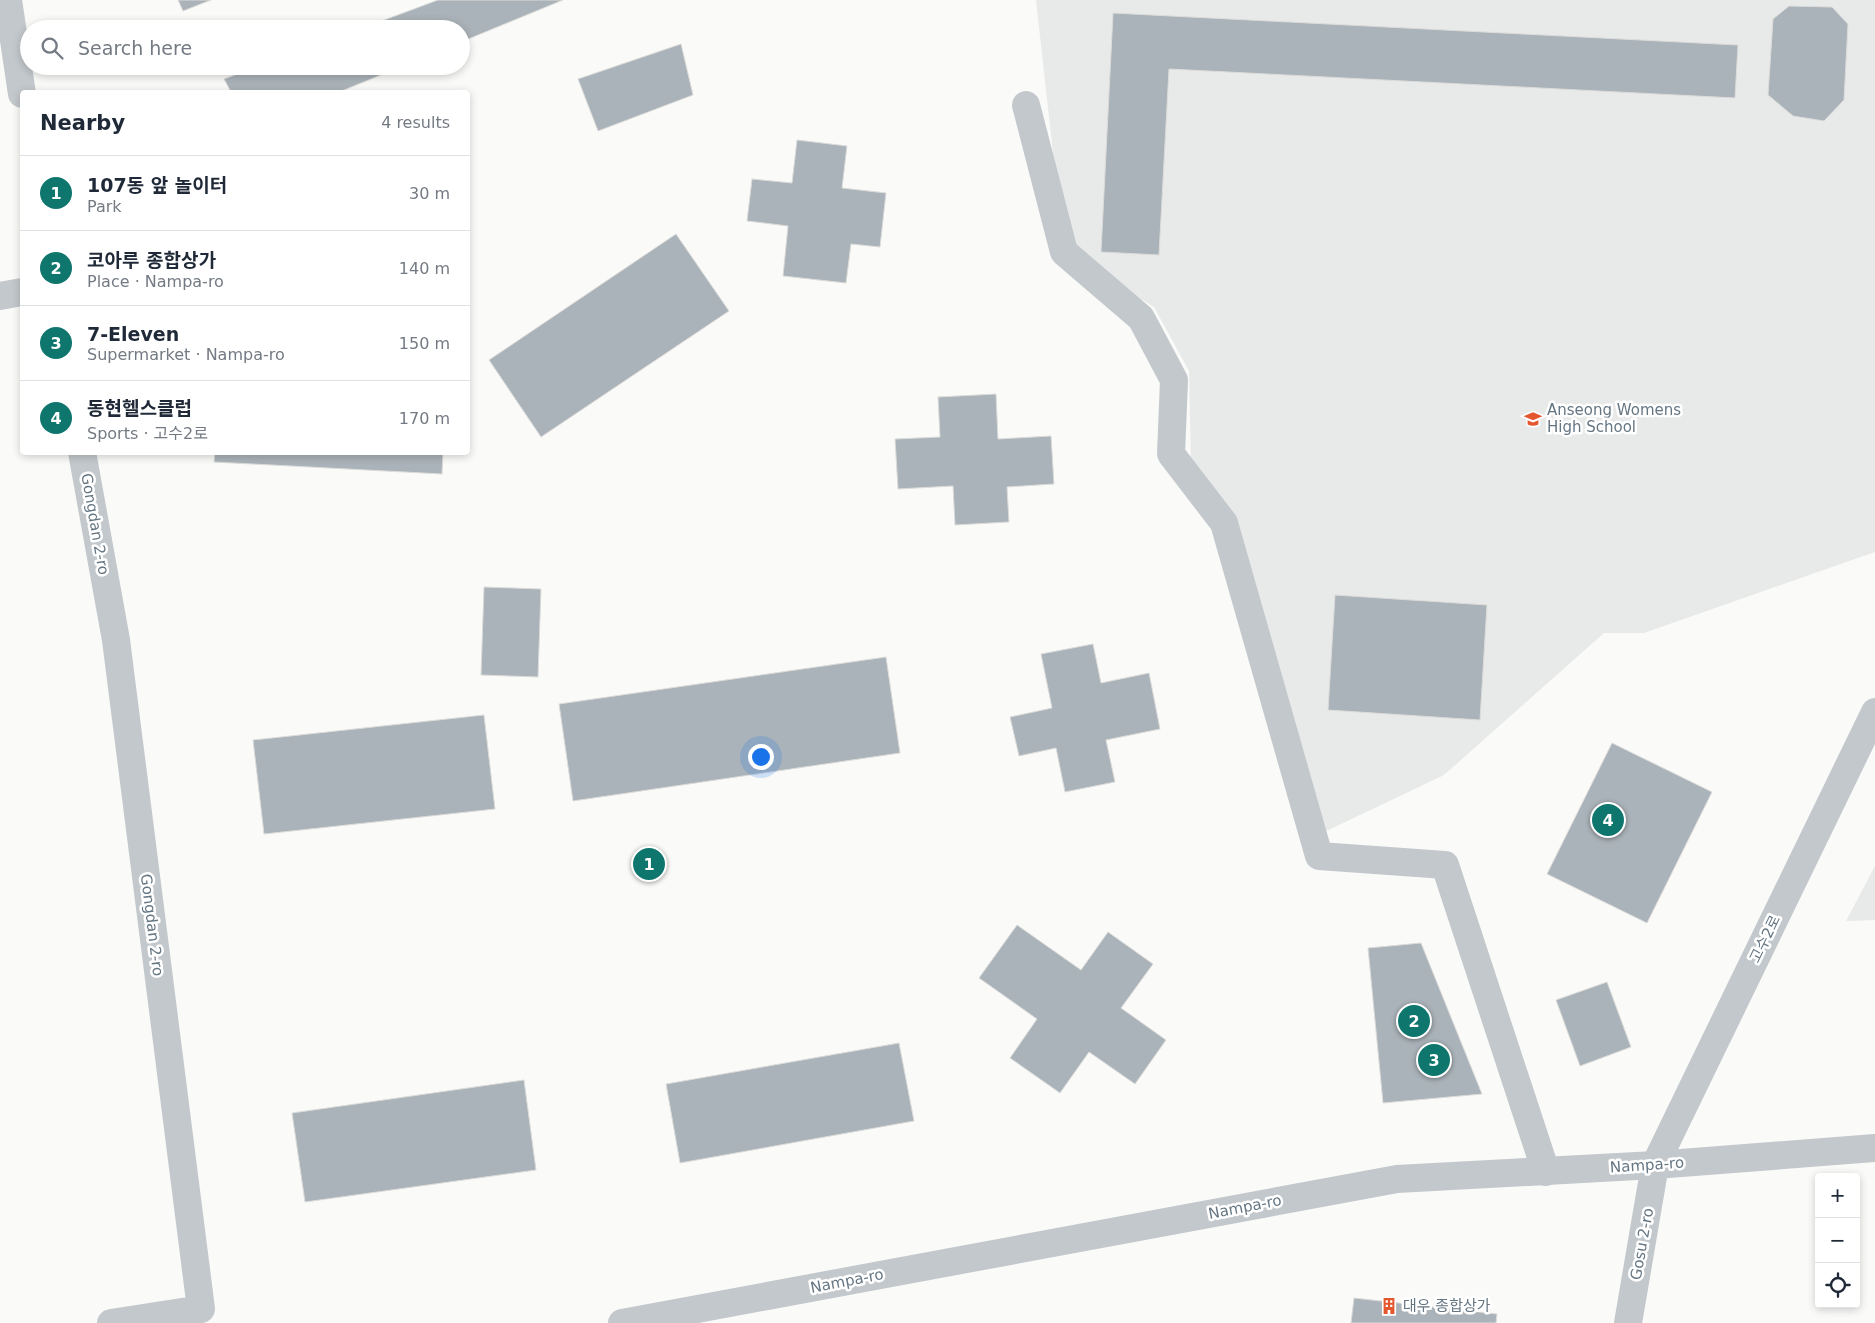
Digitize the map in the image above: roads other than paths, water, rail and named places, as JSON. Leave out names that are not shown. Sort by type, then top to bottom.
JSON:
[{"type":"street","points":[[8,0],[21,90]]},
{"type":"street","points":[[1026,105],[1064,252],[1141,318],[1174,380],[1171,454],[1224,523],[1319,856],[1445,865],[1546,1172]]},
{"type":"street","points":[[0,296],[20,292]]},
{"type":"street","name":"Gongdan 2-ro","points":[[83,455],[116,640],[207,1316],[111,1323]]},
{"type":"street","name":"고수2로","points":[[1655,1165],[1875,712]]},
{"type":"street","name":"Nampa-ro","points":[[622,1323],[1397,1179],[1655,1165],[1875,1148]]},
{"type":"street","name":"Gosu 2-ro","points":[[1628,1323],[1655,1165]]},
{"type":"place","name":"Anseong Womens High School","points":[[1533,419]]},
{"type":"place","name":"동현헬스클럽","points":[[1608,820]]},
{"type":"place","name":"107동 앞 놀이터","points":[[649,864]]},
{"type":"place","name":"코아루 종합상가","points":[[1414,1021]]},
{"type":"place","name":"7-Eleven","points":[[1434,1060]]},
{"type":"place","name":"대우 종합상가","points":[[1389,1306]]}]
